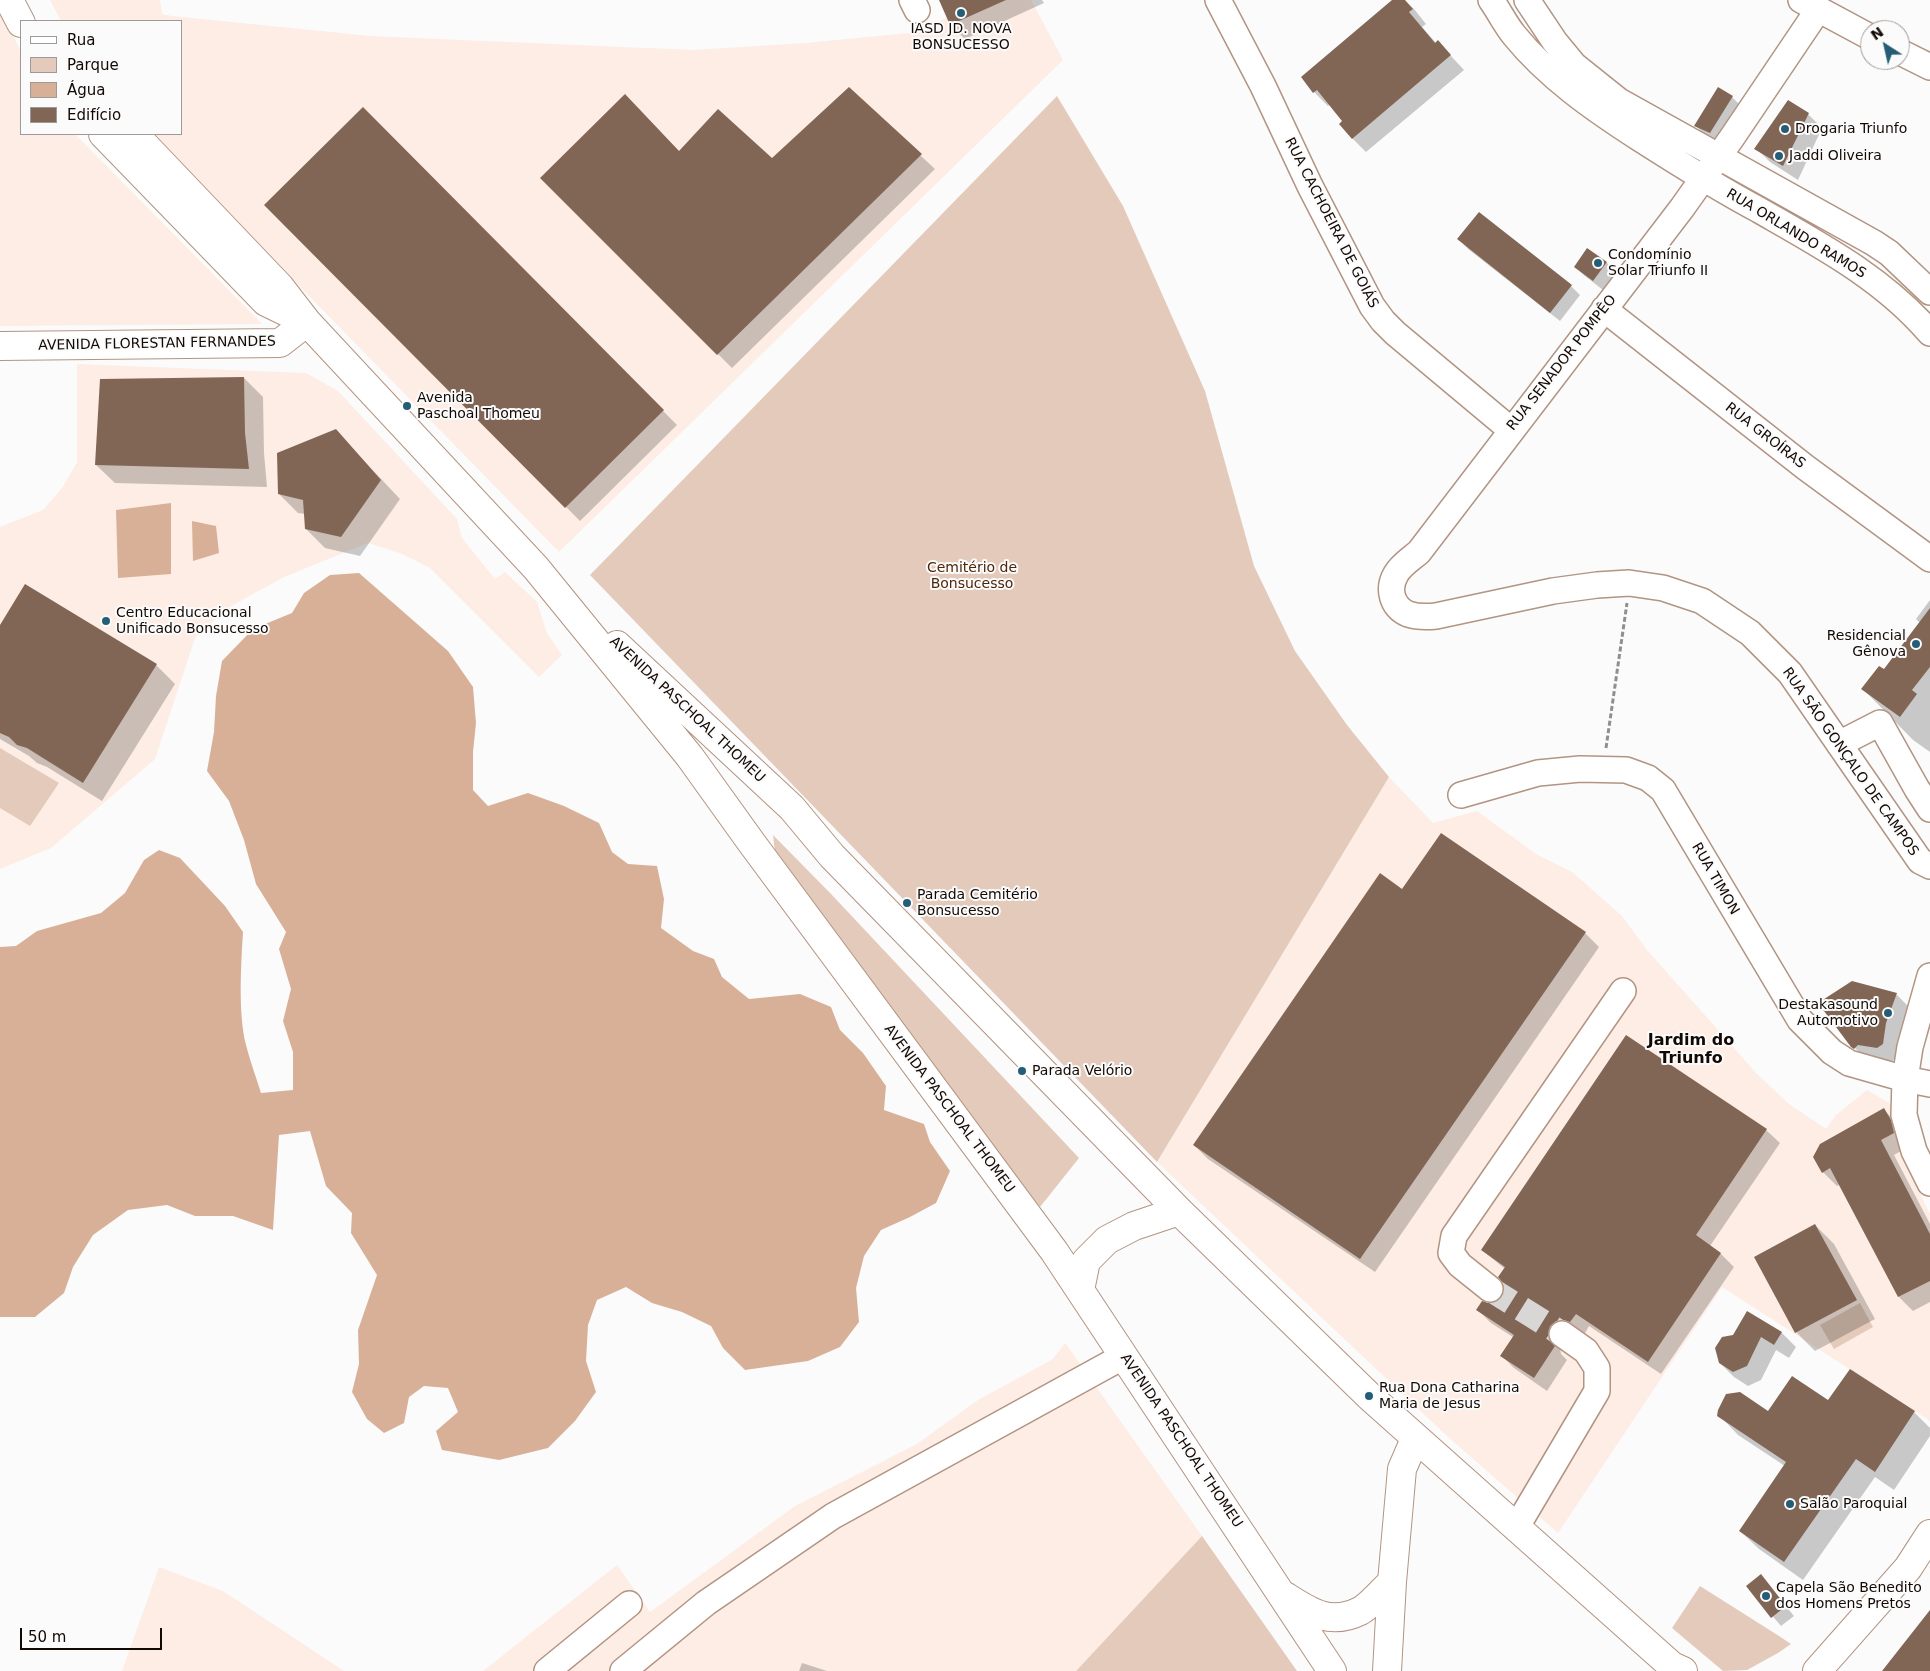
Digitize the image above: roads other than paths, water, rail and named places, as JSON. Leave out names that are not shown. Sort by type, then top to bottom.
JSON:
[{"type":"main road","points":[[9,0],[20,20]]},
{"type":"main road","name":"AVENIDA PASCHOAL THOMEU","points":[[104,135],[266,302],[307,322]]},
{"type":"main road","name":"AVENIDA PASCHOAL THOMEU","points":[[135,135],[280,287],[307,322],[536,568],[690,756],[751,842],[1054,1251],[1332,1671]]},
{"type":"main road","name":"AVENIDA FLORESTAN FERNANDES","points":[[0,346],[280,343],[307,322]]},
{"type":"main road","name":"AVENIDA PASCHOAL THOMEU","points":[[536,568],[792,808],[832,856]]},
{"type":"main road","points":[[651,708],[699,746],[806,842],[832,856],[1179,1210],[1369,1396],[1676,1669]]},
{"type":"main road","points":[[1080,1290],[1086,1261],[1107,1240],[1134,1226],[1179,1210]]},
{"type":"main road","points":[[1387,1671],[1392,1582],[1402,1469],[1416,1439]]},
{"type":"main road","points":[[1805,1671],[1829,1665],[1908,1568],[1930,1534]]},
{"type":"main road","points":[[1282,1594],[1312,1613],[1335,1619],[1361,1611],[1392,1582]]},
{"type":"street","name":"RUA CACHOEIRA DE GOIÁS","points":[[1218,0],[1263,86],[1310,186],[1372,306],[1382,321],[1511,430]]},
{"type":"street","name":"RUA ORLANDO RAMOS","points":[[1491,0],[1513,34],[1541,65],[1598,112],[1702,179],[1809,238],[1866,274],[1896,298],[1930,333]]},
{"type":"street","name":"RUA ORLANDO RAMOS","points":[[1522,1],[1574,65],[1619,101],[1874,243],[1889,253],[1930,292]]},
{"type":"street","name":"RUA SENADOR POMPÊO","points":[[1390,590],[1396,574],[1419,552],[1719,156],[1809,5]]},
{"type":"street","points":[[1809,5],[1860,32]]},
{"type":"street","points":[[1910,57],[1930,67]]},
{"type":"street","name":"RUA GROÍRAS","points":[[1604,309],[1805,467],[1930,559]]},
{"type":"street","name":"RUA SÃO GONÇALO DE CAMPOS","points":[[1390,590],[1392,600],[1400,609],[1409,614],[1423,617],[1436,616],[1553,591],[1596,585],[1629,584],[1663,588],[1702,601],[1750,633],[1790,673],[1920,861],[1930,866]]},
{"type":"street","points":[[1839,744],[1880,723],[1930,809]]},
{"type":"street","name":"RUA TIMON","points":[[1461,796],[1538,773],[1603,768],[1626,770],[1648,778],[1663,790],[1800,1020],[1832,1052],[1849,1063],[1930,1084]]},
{"type":"street","points":[[1930,976],[1910,1047],[1905,1079],[1904,1115],[1914,1151],[1930,1183]]},
{"type":"street","points":[[1490,1289],[1460,1265],[1451,1253],[1454,1236],[1623,991]]},
{"type":"street","points":[[1516,1528],[1597,1391],[1597,1368],[1586,1351],[1562,1334]]},
{"type":"street","points":[[623,1671],[706,1603],[833,1516],[1124,1356]]},
{"type":"street","points":[[546,1671],[629,1604]]},
{"type":"water","points":[[171,503],[171,574],[118,578],[116,510]]},
{"type":"water","points":[[192,521],[216,526],[219,553],[193,561]]},
{"type":"water","points":[[359,573],[448,651],[473,687],[476,723],[473,752],[473,790],[488,806],[528,793],[564,806],[599,823],[612,852],[628,864],[657,866],[664,899],[661,928],[693,951],[714,959],[722,977],[749,999],[800,994],[831,1007],[840,1030],[863,1053],[886,1086],[884,1110],[924,1124],[930,1142],[950,1171],[936,1203],[881,1230],[864,1256],[856,1288],[859,1322],[840,1347],[808,1361],[745,1370],[723,1348],[711,1326],[682,1312],[652,1303],[626,1287],[597,1300],[588,1325],[586,1361],[596,1392],[575,1421],[548,1448],[499,1460],[442,1450],[436,1431],[458,1412],[448,1388],[424,1386],[409,1397],[404,1423],[384,1433],[367,1419],[352,1392],[359,1364],[358,1330],[377,1275],[351,1233],[352,1213],[326,1186],[310,1131],[279,1135],[273,1230],[233,1216],[195,1216],[167,1205],[128,1210],[93,1235],[73,1267],[64,1293],[35,1317],[0,1317],[0,947],[16,946],[37,931],[101,913],[125,893],[144,860],[159,850],[180,858],[225,906],[243,932],[241,989],[243,1033],[261,1093],[293,1090],[293,1052],[283,1021],[291,989],[279,949],[286,932],[256,884],[244,840],[229,801],[207,771],[214,732],[216,696],[222,661],[253,629],[292,613],[304,593],[330,575]]},
{"type":"tunnel","points":[[1490,1289],[1562,1334]]},
{"type":"place","name":"IASD JD. NOVA BONSUCESSO","points":[[961,13]]},
{"type":"place","name":"Drogaria Triunfo","points":[[1785,129]]},
{"type":"place","name":"Jaddi Oliveira","points":[[1779,156]]},
{"type":"place","name":"Condomínio Solar Triunfo II","points":[[1598,263]]},
{"type":"place","name":"Avenida Paschoal Thomeu","points":[[407,406]]},
{"type":"place","name":"Centro Educacional Unificado Bonsucesso","points":[[106,621]]},
{"type":"place","name":"Residencial Gênova","points":[[1916,644]]},
{"type":"place","name":"Parada Cemitério Bonsucesso","points":[[907,903]]},
{"type":"place","name":"Destakasound Automotivo","points":[[1888,1013]]},
{"type":"place","name":"Parada Velório","points":[[1022,1071]]},
{"type":"place","name":"Rua Dona Catharina Maria de Jesus","points":[[1369,1396]]},
{"type":"place","name":"Salão Paroquial","points":[[1790,1504]]},
{"type":"place","name":"Capela São Benedito dos Homens Pretos","points":[[1766,1596]]},
{"type":"district","name":"Jardim do Triunfo","points":[[1691,1050]]},
{"type":"park label","name":"Cemitério de Bonsucesso","points":[[972,576]]}]
